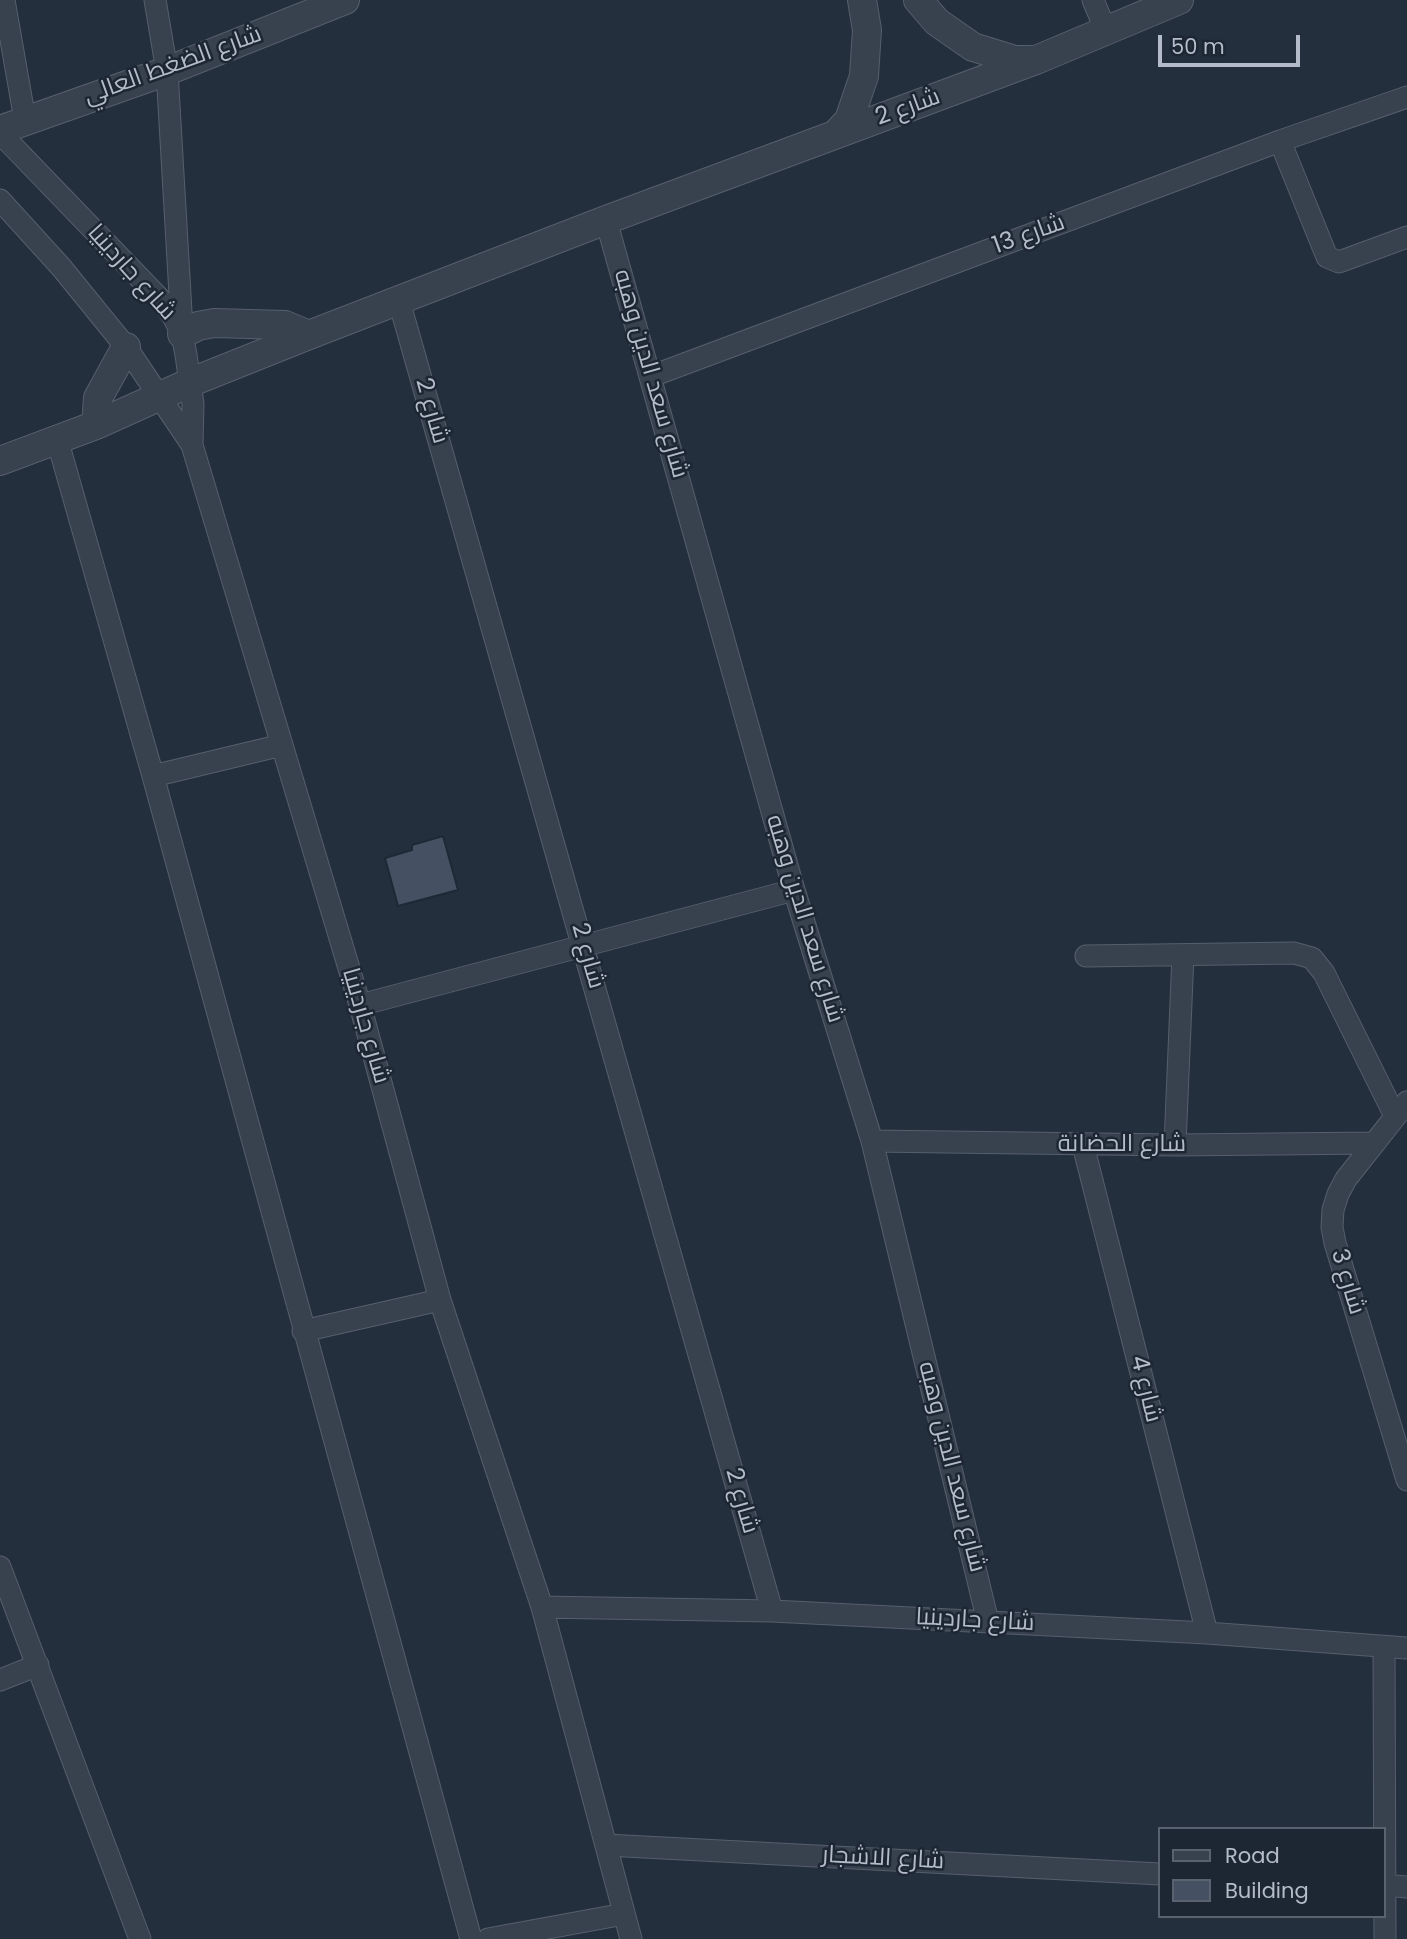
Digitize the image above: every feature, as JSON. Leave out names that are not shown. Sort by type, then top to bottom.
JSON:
[{"type":"street","points":[[4,0],[8,128]]},
{"type":"street","points":[[155,0],[167,71],[182,334],[198,326],[214,323],[285,325],[309,335]]},
{"type":"street","name":"شارع الضغط العالي","points":[[8,128],[167,71],[345,0]]},
{"type":"street","points":[[836,134],[849,120],[864,76],[867,30],[862,0]]},
{"type":"street","points":[[918,0],[937,22],[973,47],[1015,60],[1036,60]]},
{"type":"street","points":[[1094,0],[1106,31]]},
{"type":"street","name":"شارع 2","points":[[0,461],[96,425],[189,383],[309,335],[606,220],[1036,60],[1179,0]]},
{"type":"street","name":"شارع 13","points":[[652,376],[1407,97]]},
{"type":"street","name":"شارع جاردينيا","points":[[8,128],[162,301],[174,318],[182,334],[193,404],[192,445]]},
{"type":"street","points":[[1280,142],[1326,257],[1339,262],[1407,237]]},
{"type":"street","name":"شارع جاردينيا","points":[[0,200],[61,267],[126,347],[192,445],[360,1005],[440,1300],[542,1607],[631,1939]]},
{"type":"street","name":"شارع سعد الدين وهبه","points":[[606,220],[652,376],[793,890],[872,1141],[988,1622]]},
{"type":"street","name":"شارع 2","points":[[399,301],[772,1611]]},
{"type":"street","points":[[96,425],[99,398],[126,347]]},
{"type":"street","points":[[57,439],[153,776],[471,1939]]},
{"type":"street","points":[[153,776],[282,745]]},
{"type":"street","points":[[360,1005],[793,890]]},
{"type":"street","points":[[1086,956],[1294,953],[1312,958],[1324,973],[1401,1109]]},
{"type":"street","points":[[1175,1146],[1183,955]]},
{"type":"street","name":"شارع 3","points":[[1401,1109],[1373,1143],[1338,1194],[1332,1227],[1407,1480]]},
{"type":"street","name":"شارع الحضانة","points":[[872,1141],[1175,1146],[1373,1143]]},
{"type":"street","name":"شارع 4","points":[[1083,1145],[1207,1633]]},
{"type":"street","points":[[303,1331],[440,1300]]},
{"type":"street","points":[[0,1567],[140,1939]]},
{"type":"street","name":"شارع جاردينيا","points":[[542,1607],[772,1611],[1207,1633],[1407,1648]]},
{"type":"street","points":[[1384,1647],[1384,1827]]},
{"type":"street","points":[[0,1680],[38,1665]]},
{"type":"street","name":"شارع الاشجار","points":[[606,1845],[1158,1874]]},
{"type":"street","points":[[1386,1885],[1407,1886]]},
{"type":"street","points":[[488,1939],[624,1914]]},
{"type":"street","points":[[1385,1918],[1385,1939]]},
{"type":"building","points":[[443,836],[458,890],[398,906],[385,858],[412,850],[412,845]]}]
